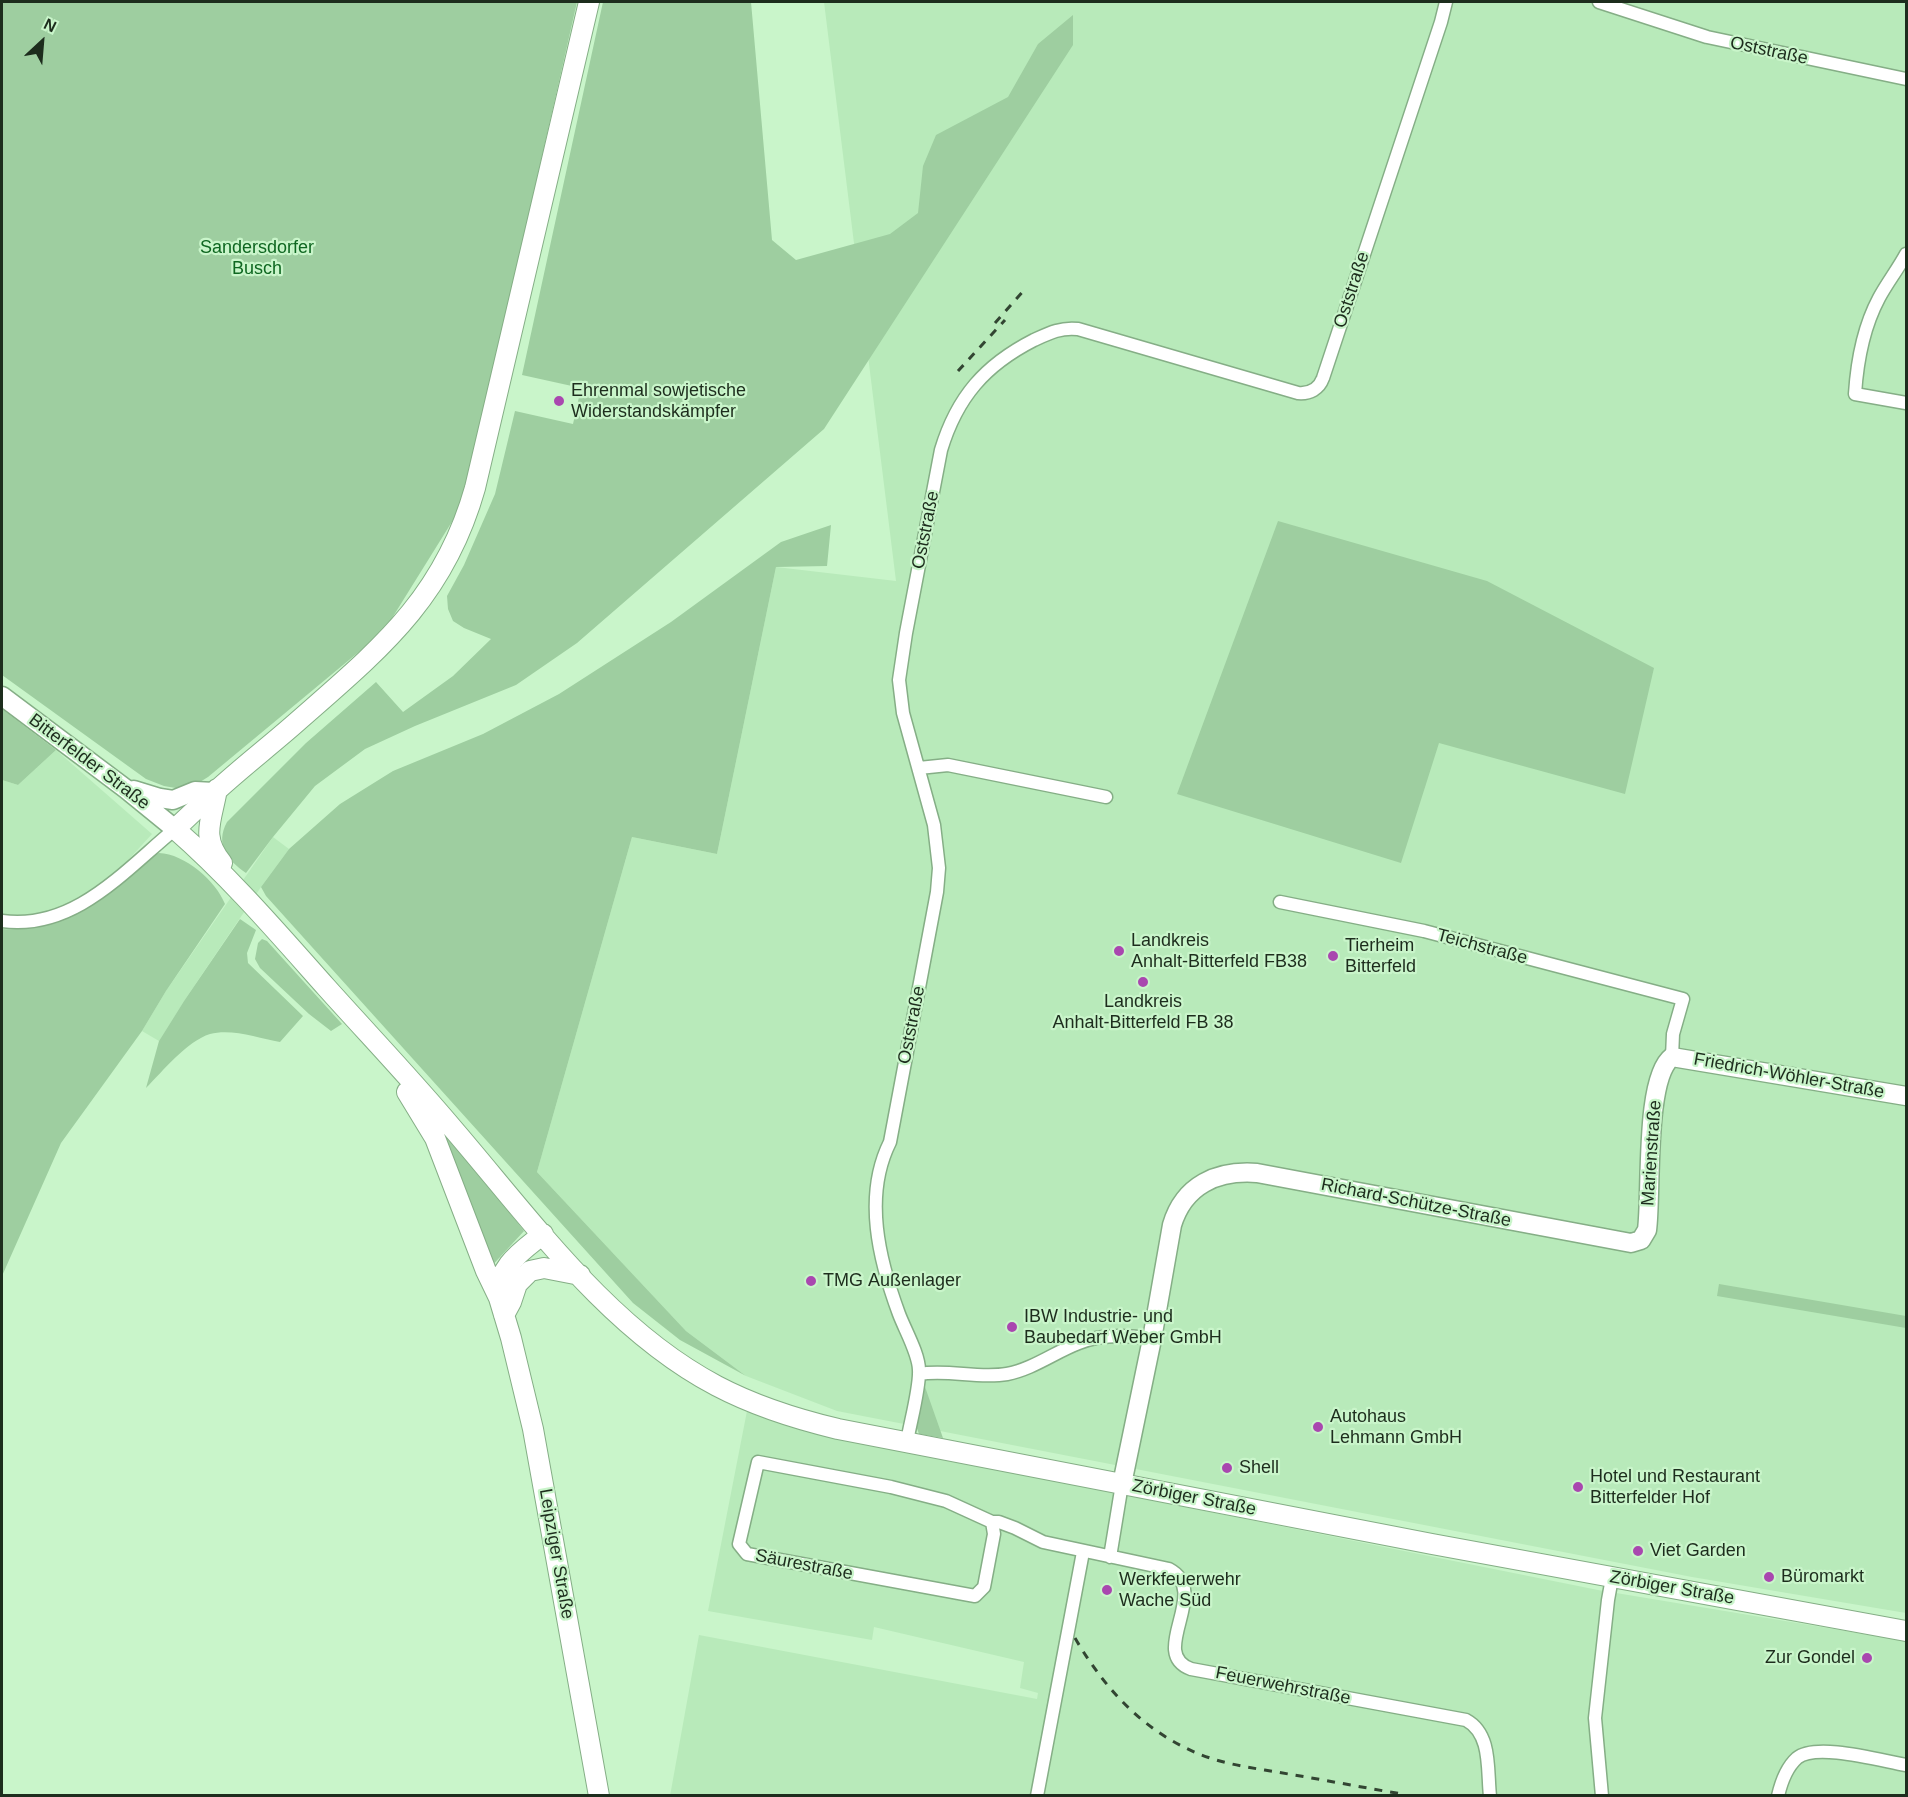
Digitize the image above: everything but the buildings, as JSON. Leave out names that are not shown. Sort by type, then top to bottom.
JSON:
[{"type":"main road","points":[[175,829],[388,640],[424,597],[457,540],[470,505],[480,467],[590,2]]},
{"type":"main road","points":[[216,791],[213,815],[208,826],[209,844],[222,863],[227,880]]},
{"type":"main road","name":"Zörbiger Straße","points":[[175,829],[254,908],[445,1119],[601,1298],[636,1330],[670,1356],[716,1385],[750,1401],[801,1420],[907,1442],[1612,1578],[1906,1631]]},
{"type":"main road","points":[[379,1047],[388,1069],[419,1109],[435,1138],[486,1271],[502,1306]]},
{"type":"main road","points":[[502,1306],[499,1283],[504,1268],[543,1234]]},
{"type":"main road","points":[[502,1306],[511,1302],[517,1284],[530,1271],[544,1268],[580,1275]]},
{"type":"main road","name":"Leipziger Straße","points":[[502,1306],[533,1429],[599,1796]]},
{"type":"street","name":"Oststraße","points":[[907,1442],[919,1374],[918,1363],[887,1280],[879,1241],[875,1200],[880,1164],[890,1142],[937,892],[938,846],[900,697],[901,665],[941,450],[946,434],[960,406],[978,382],[1001,359],[1044,336],[1066,328],[1078,329],[1298,393],[1310,392],[1318,387],[1323,378],[1442,21],[1446,2]]},
{"type":"street","name":"Oststraße","points":[[1599,2],[1707,37],[1906,79]]},
{"type":"street","points":[[1906,254],[1878,299],[1873,312],[1856,381],[1855,394],[1906,403]]},
{"type":"street","name":"Bitterfelder Straße","points":[[2,696],[126,789],[175,829]]},
{"type":"street","points":[[919,768],[948,765],[1106,796]]},
{"type":"street","points":[[126,789],[173,800],[195,791],[216,791]]},
{"type":"street","points":[[2,921],[38,920],[72,909],[98,894],[175,829]]},
{"type":"street","name":"Teichstraße","points":[[1280,902],[1424,932],[1683,999]]},
{"type":"street","name":"Marienstraße","points":[[1641,1240],[1645,1235],[1648,1221],[1654,1102],[1663,1068],[1672,1058],[1673,1034],[1683,999]]},
{"type":"street","name":"Friedrich-Wöhler-Straße","points":[[1672,1058],[1906,1096]]},
{"type":"street","name":"Richard-Schütze-Straße","points":[[1152,1339],[1172,1225],[1180,1205],[1193,1189],[1208,1179],[1224,1174],[1257,1173],[1622,1242],[1631,1243],[1641,1240]]},
{"type":"street","points":[[919,1374],[936,1372],[1010,1374],[1091,1340],[1127,1336],[1152,1339],[1122,1484],[1110,1557]]},
{"type":"street","name":"Säurestraße","points":[[992,1522],[994,1534],[984,1587],[975,1596],[747,1554],[739,1544],[758,1462],[902,1490],[946,1501],[992,1522],[1015,1528],[1042,1542],[1110,1557]]},
{"type":"street","points":[[1037,1796],[1083,1552]]},
{"type":"street","name":"Feuerwehrstraße","points":[[1110,1557],[1169,1569],[1182,1581],[1185,1595],[1174,1648],[1177,1658],[1186,1668],[1466,1720],[1476,1727],[1483,1738],[1490,1796]]},
{"type":"street","points":[[1602,1796],[1595,1718],[1612,1578]]},
{"type":"street","points":[[1778,1796],[1787,1771],[1797,1757],[1815,1751],[1906,1765]]},
{"type":"shaded area","points":[[824,2],[1906,2],[1906,1613],[1692,1577],[837,1411],[746,1376],[686,1331],[537,1172],[632,837],[717,854],[776,567],[896,581]]},
{"type":"shaded area","points":[[56,750],[152,834],[119,870],[65,908],[23,917],[2,915],[2,780],[18,785]]},
{"type":"shaded area","points":[[273,837],[289,849],[261,887],[159,1041],[142,1031],[166,991]]},
{"type":"shaded area","points":[[747,1411],[798,1429],[1598,1590],[1906,1641],[1906,1795],[670,1796],[699,1635],[1037,1699],[1038,1693],[1020,1688],[1024,1662],[874,1627],[872,1640],[708,1611]]},
{"type":"green space","name":"Sandersdorfer Busch","points":[[2,2],[577,2],[463,504],[384,631],[208,777],[187,790],[164,786],[146,779],[2,675]]},
{"type":"green space","points":[[603,2],[751,2],[772,240],[796,260],[890,234],[918,213],[923,166],[936,135],[1008,97],[1038,44],[1073,15],[1073,45],[824,429],[577,643],[516,685],[365,749],[315,786],[246,873],[233,863],[225,851],[222,837],[227,822],[306,743],[376,682],[403,712],[453,676],[491,639],[453,621],[448,609],[447,596],[464,565],[495,494],[515,411],[573,424],[581,388],[522,375]]},
{"type":"green space","points":[[1278,521],[1487,581],[1654,668],[1625,794],[1439,743],[1401,863],[1177,794]]},
{"type":"green space","points":[[831,525],[827,566],[776,567],[717,854],[632,837],[537,1172],[686,1331],[746,1376],[680,1340],[633,1303],[266,896],[261,887],[289,849],[340,804],[393,771],[483,734],[559,694],[671,622],[781,542]]},
{"type":"green space","points":[[2,709],[56,750],[18,785],[2,780]]},
{"type":"green space","points":[[159,853],[179,858],[198,870],[215,886],[225,904],[142,1031],[61,1143],[2,1276],[2,929],[46,925],[82,910],[148,858]]},
{"type":"green space","points":[[240,919],[256,930],[247,953],[248,963],[303,1016],[280,1042],[227,1032],[218,1032],[201,1038],[176,1057],[146,1088],[159,1041]]},
{"type":"green space","points":[[262,939],[267,941],[342,1024],[331,1031],[309,1014],[260,968],[255,959],[258,943]]},
{"type":"green space","points":[[433,1114],[524,1231],[489,1269]]},
{"type":"green space","points":[[1719,1284],[1906,1316],[1906,1328],[1717,1296]]},
{"type":"green space","points":[[924,1384],[943,1438],[919,1434],[915,1423]]},
{"type":"railway","points":[[995,323],[1026,288]]},
{"type":"railway","points":[[958,371],[1005,320]]},
{"type":"railway","points":[[1075,1638],[1101,1677],[1133,1712],[1170,1739],[1191,1750],[1233,1764],[1402,1794]]},
{"type":"place","name":"Ehrenmal sowjetische Widerstandskämpfer","points":[[559,401]]},
{"type":"place","name":"Landkreis Anhalt-Bitterfeld FB38","points":[[1119,951]]},
{"type":"place","name":"Tierheim Bitterfeld","points":[[1333,956]]},
{"type":"place","name":"Landkreis Anhalt-Bitterfeld FB 38","points":[[1143,982]]},
{"type":"place","name":"TMG Außenlager","points":[[811,1281]]},
{"type":"place","name":"IBW Industrie- und Baubedarf Weber GmbH","points":[[1012,1327]]},
{"type":"place","name":"Autohaus Lehmann GmbH","points":[[1318,1427]]},
{"type":"place","name":"Shell","points":[[1227,1468]]},
{"type":"place","name":"Hotel und Restaurant Bitterfelder Hof","points":[[1578,1487]]},
{"type":"place","name":"Viet Garden","points":[[1638,1551]]},
{"type":"place","name":"Büromarkt","points":[[1769,1577]]},
{"type":"place","name":"Werkfeuerwehr Wache Süd","points":[[1107,1590]]},
{"type":"place","name":"Zur Gondel","points":[[1867,1658]]}]
